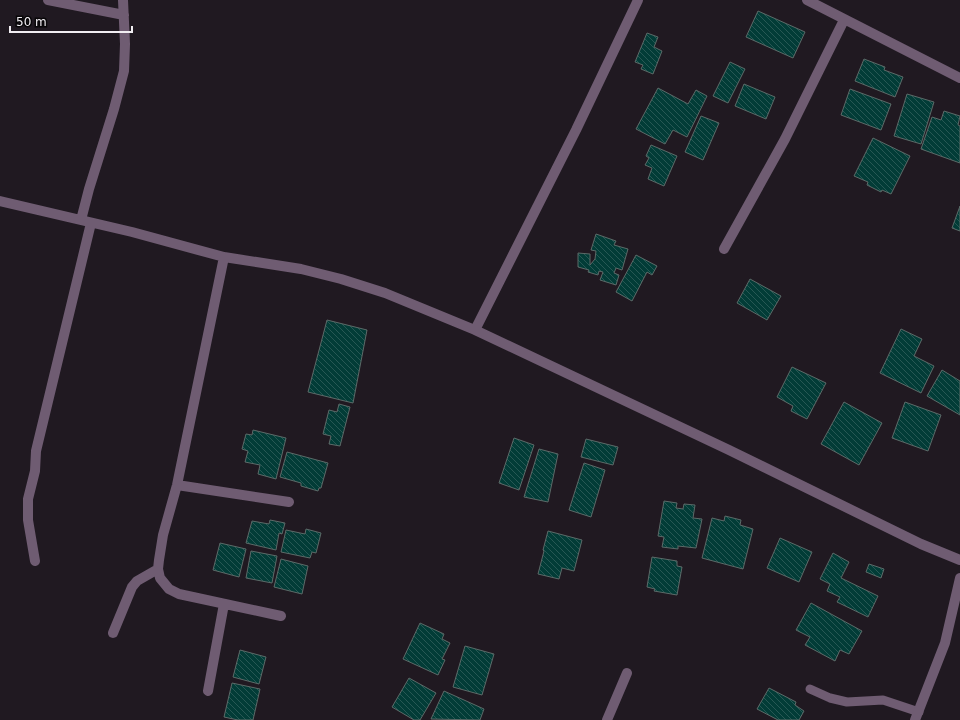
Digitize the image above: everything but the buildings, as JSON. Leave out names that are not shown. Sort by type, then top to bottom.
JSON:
[{"type":"street","points":[[48,0],[124,14]]},
{"type":"street","points":[[35,561],[28,520],[28,498],[34,471],[36,451],[86,221],[89,189],[124,71],[125,44],[123,0]]},
{"type":"street","points":[[475,330],[576,130],[638,0]]},
{"type":"street","points":[[807,0],[960,78]]},
{"type":"street","points":[[724,249],[785,139],[844,20]]},
{"type":"street","points":[[0,201],[132,232],[224,257],[301,269],[341,279],[385,293],[475,330],[729,450],[921,544],[960,560]]},
{"type":"street","points":[[224,257],[177,485],[163,535],[158,570],[160,578],[169,589],[179,594],[281,616]]},
{"type":"street","points":[[177,485],[289,502]]},
{"type":"street","points":[[113,633],[132,586],[137,581],[158,570]]},
{"type":"street","points":[[917,716],[945,643],[960,578]]},
{"type":"street","points":[[208,690],[224,604]]},
{"type":"street","points":[[607,720],[627,674]]},
{"type":"lane","points":[[810,689],[830,698],[847,702],[883,700],[917,716]]}]
